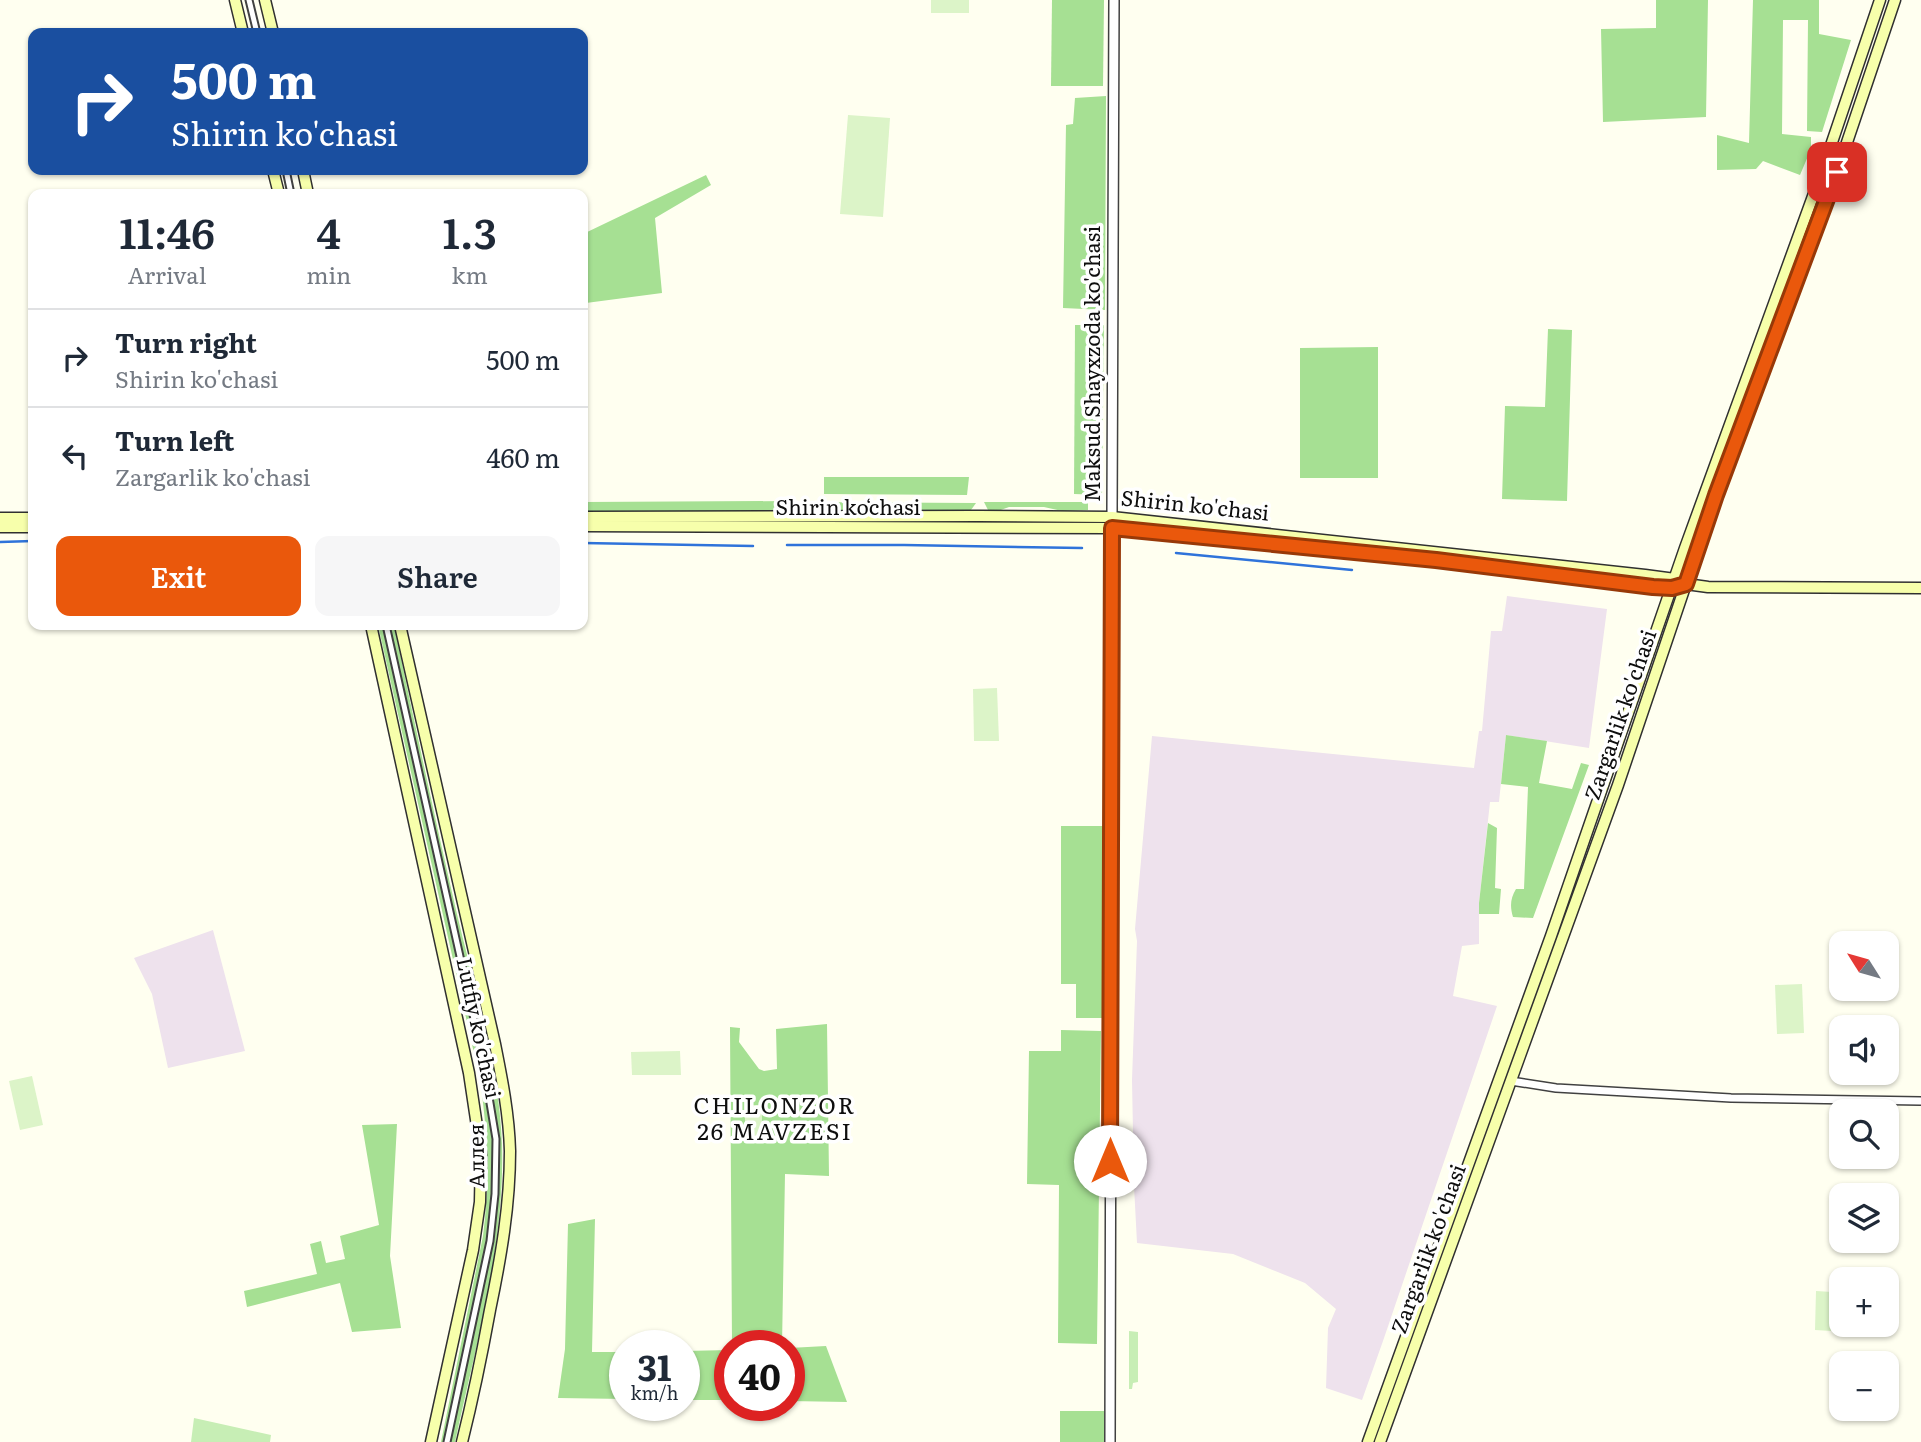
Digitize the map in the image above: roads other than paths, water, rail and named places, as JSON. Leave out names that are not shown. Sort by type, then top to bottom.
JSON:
[{"type":"main road","points":[[236,0],[242,28]]},
{"type":"main road","points":[[265,0],[272,28]]},
{"type":"main road","name":"Zargarlik ko'chasi","points":[[1368,1442],[1551,936],[1824,166],[1880,0]]},
{"type":"main road","name":"Zargarlik ko'chasi","points":[[1380,1442],[1613,797],[1716,495],[1837,172],[1895,0]]},
{"type":"main road","points":[[979,516],[979,528]]},
{"type":"main road","name":"Shirin ko'chasi","points":[[588,518],[610,522],[777,522],[979,516],[1112,523],[1414,558],[1686,584]]},
{"type":"main road","points":[[0,518],[28,518]]},
{"type":"main road","name":"Shirin koʻchasi","points":[[791,521],[979,528],[1112,523]]},
{"type":"main road","points":[[588,525],[610,522]]},
{"type":"main road","points":[[0,527],[28,527]]},
{"type":"main road","points":[[1686,584],[1731,588],[1921,588]]},
{"type":"main road","name":"Lutfiy ko'chasi","points":[[371,630],[469,1073],[481,1153],[476,1234],[431,1442]]},
{"type":"main road","name":"Lutfiy ko'chasi","points":[[401,630],[495,1044],[508,1127],[509,1184],[503,1245],[462,1442]]},
{"type":"street","points":[[249,0],[256,28]]},
{"type":"street","name":"Maksud Shayxzoda ko'chasi","points":[[1110,1442],[1114,0]]},
{"type":"street","name":"Аллея","points":[[387,630],[484,1065],[496,1139],[495,1194],[490,1241],[447,1442]]},
{"type":"street","points":[[1511,1081],[1556,1088],[1731,1098],[1921,1101]]},
{"type":"waterway","points":[[0,542],[28,541]]},
{"type":"waterway","points":[[588,543],[753,546]]},
{"type":"waterway","points":[[787,545],[1082,548]]},
{"type":"waterway","points":[[1176,553],[1352,570]]},
{"type":"district","name":"CHILONZOR 26 MAVZESI","points":[[775,1119]]}]
